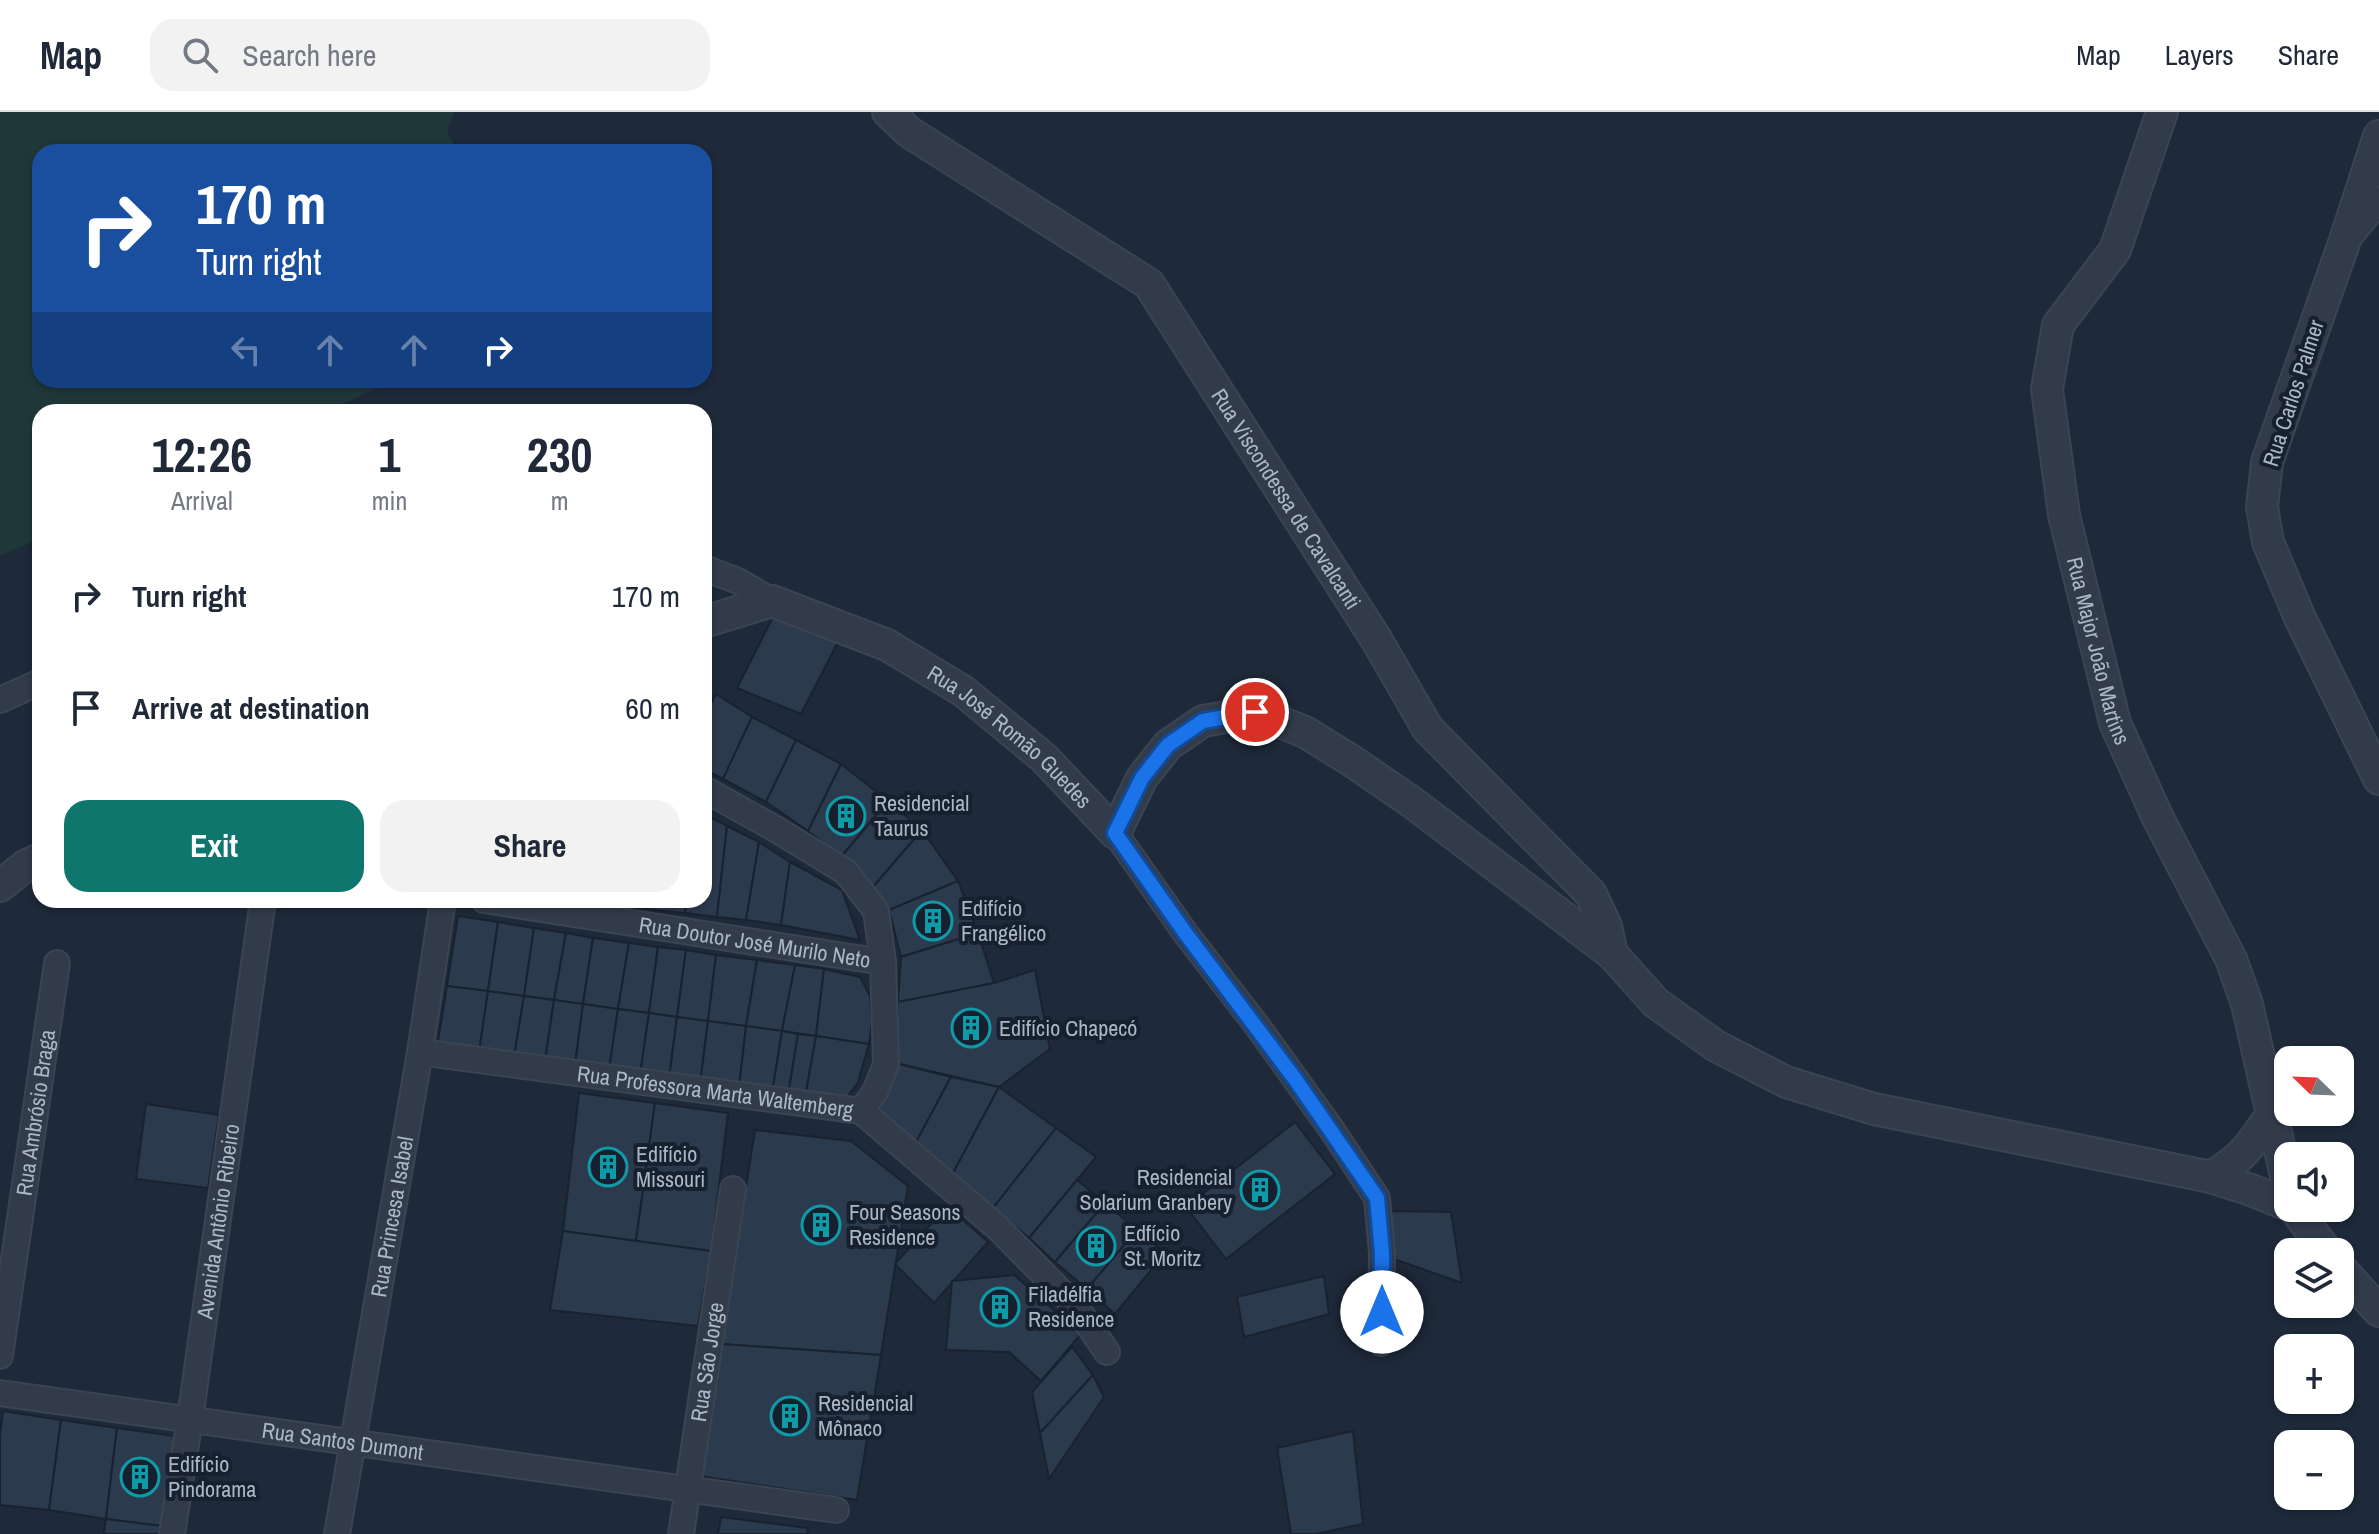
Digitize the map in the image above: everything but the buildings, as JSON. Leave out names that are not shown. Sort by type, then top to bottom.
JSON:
[{"type":"street","name":"Rua Viscondessa de Cavalcanti","points":[[888,112],[909,132],[1149,284],[1376,639],[1428,729],[1591,894],[1606,926],[1612,954]]},
{"type":"street","name":"Rua Major João Martins","points":[[2162,112],[2115,250],[2058,325],[2047,389],[2064,515],[2115,723],[2157,816],[2231,959],[2247,1004],[2278,1142]]},
{"type":"street","name":"Rua Carlos Palmer","points":[[2379,136],[2267,462],[2262,507],[2268,542],[2300,618],[2379,779]]},
{"type":"street","points":[[2344,243],[2379,201]]},
{"type":"street","name":"Rua José Romão Guedes","points":[[712,571],[738,581],[772,601],[887,645],[963,691],[1044,758],[1115,833],[1323,1117],[1377,1198],[1382,1253],[1381,1343]]},
{"type":"street","points":[[712,620],[772,601]]},
{"type":"street","points":[[0,700],[32,686]]},
{"type":"street","points":[[1115,833],[1142,778],[1168,745],[1203,721],[1255,712],[1305,732],[1413,803],[1612,954],[1656,1003],[1716,1046],[1786,1082],[1874,1109],[2211,1177],[2274,1199]]},
{"type":"street","points":[[712,794],[846,872],[876,911],[883,962],[886,1064],[875,1092],[861,1111]]},
{"type":"street","points":[[0,886],[32,863]]},
{"type":"street","name":"Avenida Antônio Ribeiro","points":[[172,1534],[262,908]]},
{"type":"street","name":"Rua Princesa Isabel","points":[[337,1534],[442,908]]},
{"type":"street","name":"Rua Doutor José Murilo Neto","points":[[535,908],[883,962]]},
{"type":"street","name":"Rua Ambrósio Braga","points":[[0,1356],[57,963]]},
{"type":"street","name":"Rua Professora Marta Waltemberg","points":[[420,1052],[861,1111],[997,1227],[1076,1307],[1107,1352]]},
{"type":"street","points":[[2211,1177],[2234,1163],[2251,1145],[2271,1115]]},
{"type":"street","name":"Rua São Jorge","points":[[681,1534],[733,1189]]},
{"type":"street","points":[[2354,1283],[2379,1311]]},
{"type":"street","name":"Rua Santos Dumont","points":[[0,1393],[836,1510]]},
{"type":"green space","points":[[0,112],[454,112],[447,133],[454,144],[32,144],[32,388],[378,388],[342,404],[32,404],[32,542],[0,556]]},
{"type":"place","name":"Residencial Taurus","points":[[846,816]]},
{"type":"place","name":"Edifício Frangélico","points":[[933,921]]},
{"type":"place","name":"Edifício Chapecó","points":[[971,1028]]},
{"type":"place","name":"Edifício Missouri","points":[[608,1167]]},
{"type":"place","name":"Residencial Solarium Granbery","points":[[1260,1190]]},
{"type":"place","name":"Four Seasons Residence","points":[[821,1225]]},
{"type":"place","name":"Edfício St. Moritz","points":[[1096,1246]]},
{"type":"place","name":"Filadélfia Residence","points":[[1000,1307]]},
{"type":"place","name":"Residencial Mônaco","points":[[790,1416]]},
{"type":"place","name":"Edifício Pindorama","points":[[140,1477]]},
{"type":"route","points":[[1255,712],[1203,721],[1168,745],[1142,778],[1115,833],[1332,1130],[1377,1198],[1382,1253],[1382,1312]]}]
